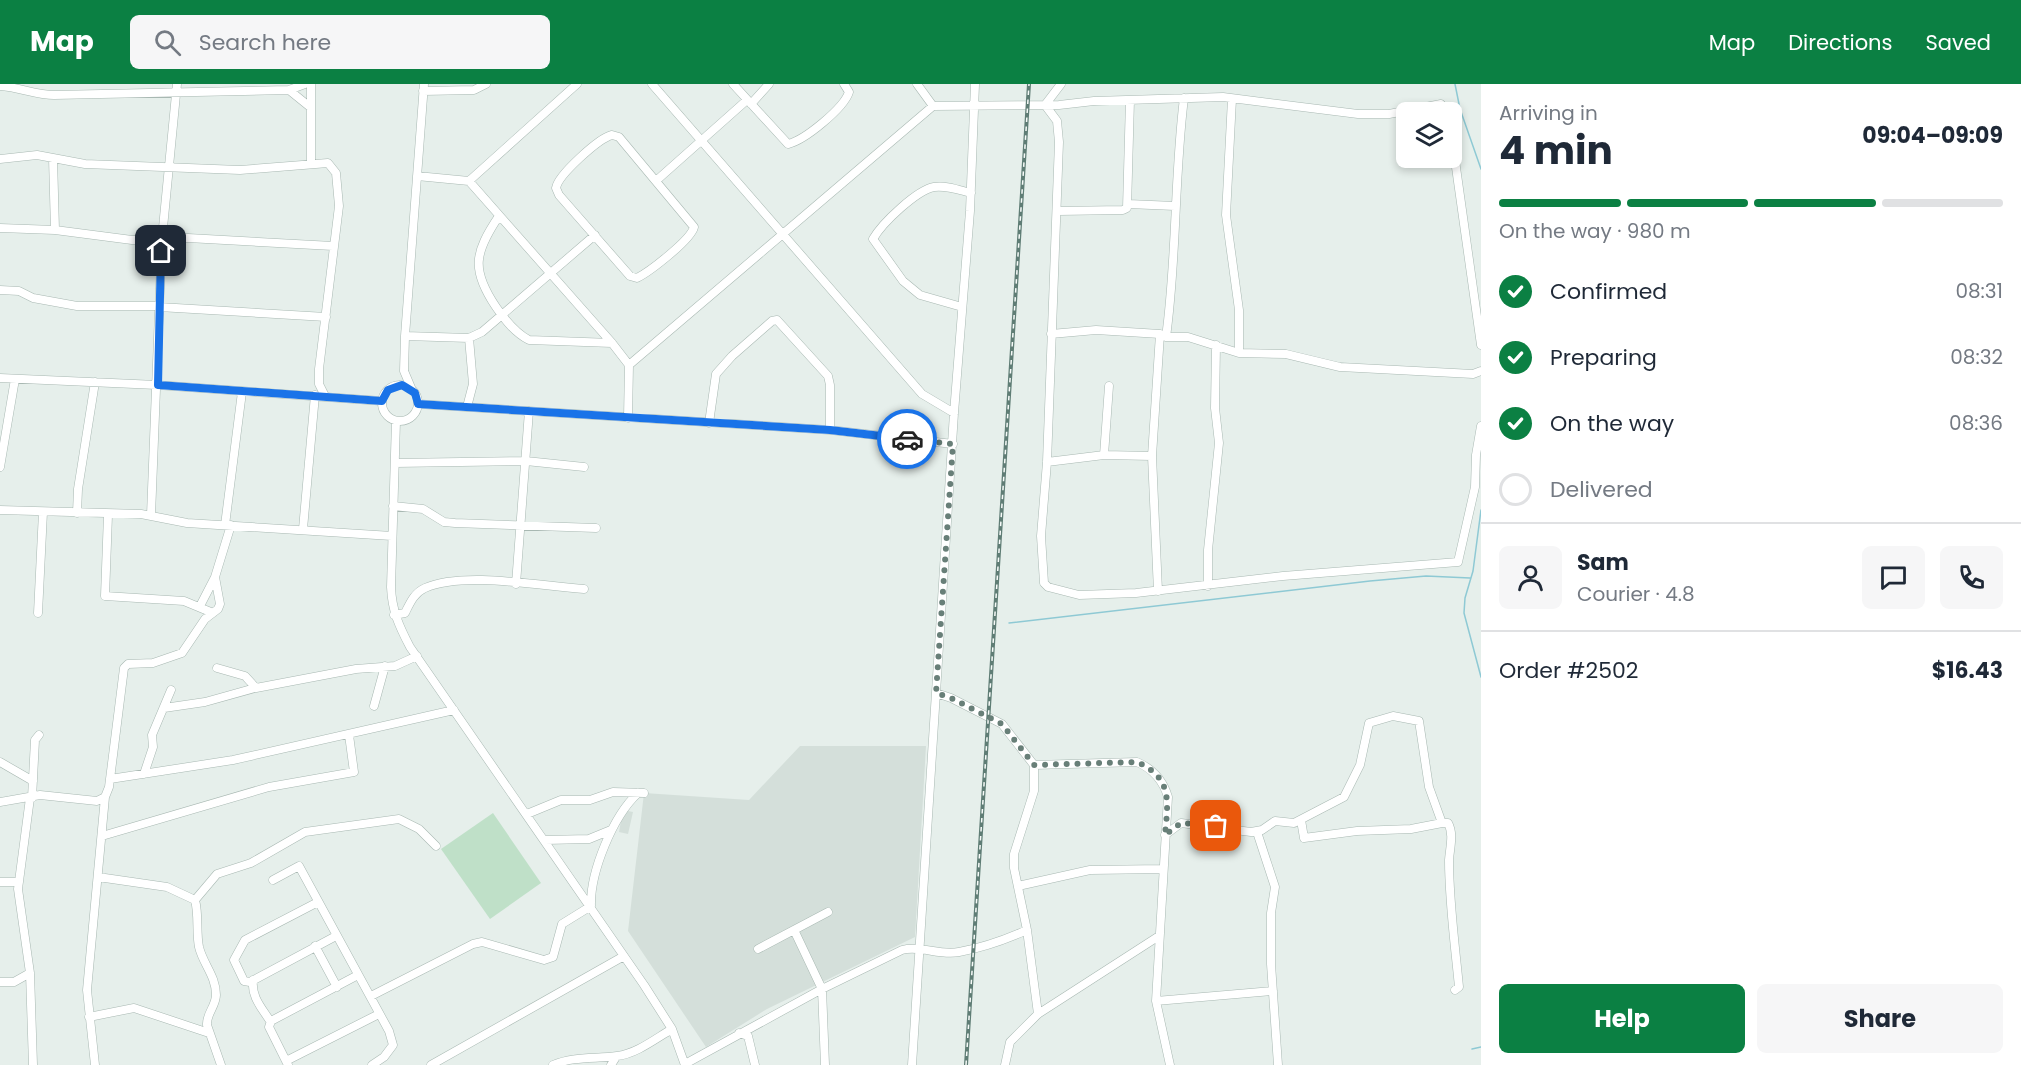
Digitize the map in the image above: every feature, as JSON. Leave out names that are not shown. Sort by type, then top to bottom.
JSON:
[{"type":"street","points":[[152,515],[162,238],[167,166],[177,84]]},
{"type":"street","points":[[0,86],[51,95],[74,93],[177,95],[289,90],[305,84]]},
{"type":"street","points":[[311,84],[311,163]]},
{"type":"street","points":[[382,401],[386,415],[396,421],[410,419],[416,412],[418,404],[404,371],[424,88],[474,90],[486,84]]},
{"type":"street","points":[[469,181],[577,84]]},
{"type":"street","points":[[652,84],[922,394],[954,413]]},
{"type":"street","points":[[734,84],[788,144],[817,126],[843,103],[849,92],[844,84]]},
{"type":"street","points":[[657,180],[769,84]]},
{"type":"street","points":[[917,84],[933,106]]},
{"type":"street","points":[[912,1065],[954,413],[971,193],[975,84]]},
{"type":"street","points":[[1045,105],[1061,84]]},
{"type":"street","points":[[67,86],[74,93]]},
{"type":"street","points":[[289,90],[310,106]]},
{"type":"street","points":[[1158,591],[1152,456],[1163,335],[1175,264],[1175,206],[1184,98]]},
{"type":"street","points":[[629,365],[933,106],[974,108],[1184,98],[1232,99],[1358,114],[1396,113]]},
{"type":"street","points":[[1232,99],[1226,215],[1239,310],[1239,353]]},
{"type":"street","points":[[1058,211],[1123,210],[1128,204],[1130,100]]},
{"type":"street","points":[[1045,105],[1052,111],[1058,127],[1058,211],[1047,462],[1041,536],[1044,582],[1048,587],[1079,595],[1158,591],[1283,576],[1458,561],[1475,487],[1476,455],[1481,426]]},
{"type":"street","points":[[616,135],[657,180],[694,227],[693,232],[674,250],[637,278],[630,276],[559,195],[556,188],[560,177],[590,149],[607,136],[616,135]]},
{"type":"street","points":[[0,159],[37,155],[85,164],[240,170],[311,163],[328,164],[336,173],[339,206],[319,384],[313,395],[303,529]]},
{"type":"street","points":[[53,158],[55,230]]},
{"type":"street","points":[[1456,168],[1481,345]]},
{"type":"street","points":[[417,176],[469,181],[612,343],[629,365],[627,418]]},
{"type":"street","points":[[962,307],[920,294],[903,281],[873,238],[921,191],[937,187],[971,193]]},
{"type":"street","points":[[1128,204],[1175,206]]},
{"type":"street","points":[[498,216],[487,234],[478,262],[485,292],[502,315],[520,335],[529,339],[612,343]]},
{"type":"street","points":[[0,228],[55,230],[111,239],[162,238],[333,246]]},
{"type":"street","points":[[405,336],[470,338],[482,332],[549,272],[596,235]]},
{"type":"street","points":[[0,290],[19,291],[33,298],[77,306],[159,306],[326,317]]},
{"type":"street","points":[[709,423],[716,374],[732,356],[772,321],[777,320],[828,376],[831,386],[830,430]]},
{"type":"street","points":[[1051,334],[1096,330],[1163,335],[1188,338],[1239,353],[1286,354],[1340,367],[1473,374],[1481,371]]},
{"type":"street","points":[[467,407],[473,384],[470,338]]},
{"type":"street","points":[[1208,586],[1215,466],[1219,452],[1215,408],[1216,345]]},
{"type":"street","points":[[382,401],[404,371]]},
{"type":"street","points":[[0,378],[158,385],[382,401]]},
{"type":"street","points":[[0,467],[15,379]]},
{"type":"street","points":[[77,513],[78,489],[95,382]]},
{"type":"street","points":[[319,384],[325,396]]},
{"type":"street","points":[[391,388],[402,385],[412,390]]},
{"type":"street","points":[[1104,455],[1109,386]]},
{"type":"street","points":[[200,606],[215,577],[228,525],[242,392]]},
{"type":"street","points":[[418,404],[830,430],[953,444]]},
{"type":"street","points":[[516,584],[529,411]]},
{"type":"street","points":[[396,421],[391,587],[394,615],[417,656],[591,906],[672,1029],[686,1065],[822,989],[902,950],[912,947],[921,950],[959,952],[1027,930]]},
{"type":"street","points":[[1047,462],[1104,455],[1152,456]]},
{"type":"street","points":[[395,463],[526,461],[584,467]]},
{"type":"street","points":[[393,506],[423,509],[444,522],[596,528]]},
{"type":"street","points":[[0,510],[152,515],[159,520],[392,536]]},
{"type":"street","points":[[38,613],[43,512]]},
{"type":"street","points":[[108,515],[105,596],[172,599],[200,606],[213,613]]},
{"type":"street","points":[[95,1065],[87,990],[105,797],[110,779],[124,668],[128,664],[153,663],[182,653],[205,619],[220,604],[215,577]]},
{"type":"street","points":[[394,615],[405,613],[414,596],[425,588],[448,580],[584,589]]},
{"type":"street","points":[[164,708],[205,702],[255,688],[356,669],[401,664],[417,656]]},
{"type":"street","points":[[374,706],[386,666]]},
{"type":"street","points":[[217,668],[247,677],[255,688]]},
{"type":"street","points":[[144,774],[153,747],[152,735],[171,690]]},
{"type":"street","points":[[936,693],[951,698],[1002,724],[1034,765],[1034,791],[1014,854],[1014,867],[1027,930],[1038,1014]]},
{"type":"street","points":[[110,779],[233,760],[454,710]]},
{"type":"street","points":[[1165,835],[1181,823],[1257,832],[1275,821],[1294,823],[1344,797],[1360,765],[1369,723],[1393,716],[1419,721],[1429,787],[1442,823]]},
{"type":"street","points":[[33,1065],[30,973],[20,908],[20,882],[33,781],[35,740],[39,735]]},
{"type":"street","points":[[102,836],[269,787],[354,772],[349,735]]},
{"type":"street","points":[[0,762],[33,781]]},
{"type":"street","points":[[1034,765],[1137,762],[1148,767],[1161,780],[1168,797],[1156,1001],[1170,1065]]},
{"type":"street","points":[[527,814],[561,800],[590,800],[613,792],[641,793],[624,805],[611,830],[590,894],[591,906]]},
{"type":"street","points":[[0,802],[40,795],[97,801],[105,797]]},
{"type":"street","points":[[221,1065],[206,1019],[215,1003],[216,992],[211,971],[199,948],[195,900],[217,873],[250,863],[305,832],[399,819],[419,829],[436,846]]},
{"type":"street","points":[[1301,819],[1304,838],[1357,831],[1411,829],[1448,823],[1453,831],[1449,864],[1459,987],[1455,990]]},
{"type":"street","points":[[545,840],[589,839],[611,830]]},
{"type":"street","points":[[1257,832],[1275,887],[1271,914],[1278,1065]]},
{"type":"street","points":[[273,880],[299,866],[390,1031],[393,1045],[384,1057],[372,1065]]},
{"type":"street","points":[[1018,886],[1090,870],[1163,869]]},
{"type":"street","points":[[98,877],[167,888],[195,900]]},
{"type":"street","points":[[0,882],[20,882]]},
{"type":"street","points":[[318,902],[245,940],[234,960],[244,981],[253,980],[336,936]]},
{"type":"street","points":[[371,996],[473,944],[482,942],[549,959],[553,957],[562,924],[591,906]]},
{"type":"street","points":[[758,949],[828,912]]},
{"type":"street","points":[[794,930],[822,989],[825,1065]]},
{"type":"street","points":[[1005,1065],[1010,1042],[1038,1014],[1159,936]]},
{"type":"street","points":[[315,946],[337,987]]},
{"type":"street","points":[[431,1065],[442,1062],[624,956]]},
{"type":"street","points":[[0,982],[14,982],[30,973]]},
{"type":"street","points":[[270,1022],[358,975]]},
{"type":"street","points":[[253,980],[252,990],[255,998],[270,1022],[269,1027],[287,1063],[379,1014]]},
{"type":"street","points":[[1156,1001],[1273,991]]},
{"type":"street","points":[[89,1017],[134,1008],[209,1033]]},
{"type":"street","points":[[552,1065],[607,1055],[616,1057],[634,1051],[672,1029]]},
{"type":"street","points":[[740,1033],[748,1036],[755,1065]]},
{"type":"street","points":[[611,1065],[616,1057]]},
{"type":"shaded area","points":[[800,746],[926,746],[915,937],[767,1009],[706,1047],[628,931],[644,793],[749,800]]},
{"type":"shaded area","points":[[623,810],[633,812],[628,834],[619,832]]},
{"type":"green space","points":[[493,813],[541,883],[490,919],[441,849]]},
{"type":"waterway","points":[[1455,84],[1460,109],[1481,169]]},
{"type":"waterway","points":[[1481,510],[1473,571],[1465,598],[1464,613],[1481,677]]},
{"type":"waterway","points":[[1009,623],[1370,581],[1426,576],[1470,578]]},
{"type":"waterway","points":[[1472,1049],[1481,1047]]},
{"type":"railway","points":[[966,1065],[1029,84]]},
{"type":"way so far","points":[[907,439],[953,444],[936,693],[951,698],[1002,724],[1034,765],[1137,762],[1148,767],[1161,780],[1168,797],[1165,835],[1176,824],[1181,823],[1216,826]]},
{"type":"route","points":[[161,251],[158,385],[382,401],[388,390],[402,385],[415,393],[418,404],[830,430],[907,439]]}]
